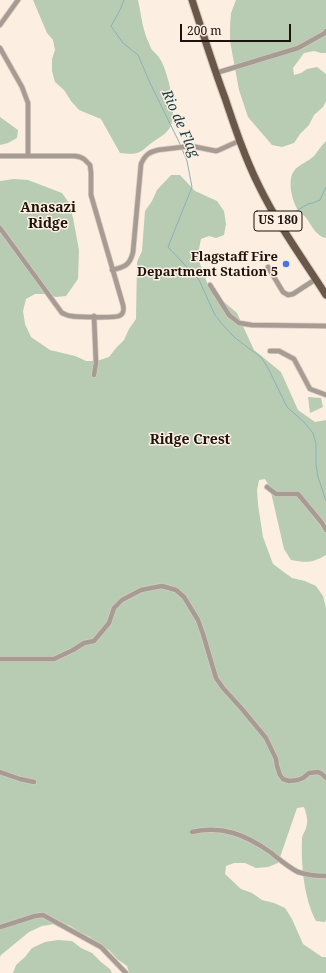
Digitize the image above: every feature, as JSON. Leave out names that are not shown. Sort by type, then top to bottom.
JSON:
[{"type":"main road","name":"US 180","points":[[192,0],[246,159],[264,197],[285,233],[326,295]]},
{"type":"street","points":[[0,26],[18,0]]},
{"type":"street","points":[[216,74],[298,48],[326,31]]},
{"type":"street","points":[[0,48],[22,87],[28,103],[28,155]]},
{"type":"street","points":[[112,270],[127,264],[131,259],[142,164],[148,153],[191,146],[216,151],[239,141]]},
{"type":"street","points":[[0,156],[75,156],[87,161],[91,169],[90,192],[123,305],[123,313],[120,316],[71,316],[62,313],[0,228]]},
{"type":"street","points":[[268,267],[283,292],[288,295],[316,279]]},
{"type":"street","points":[[210,286],[229,315],[239,323],[252,325],[326,326]]},
{"type":"street","points":[[94,316],[96,363],[94,375]]},
{"type":"street","points":[[270,351],[279,351],[294,359],[310,389],[326,395]]},
{"type":"street","points":[[267,486],[276,494],[298,494],[326,530]]},
{"type":"street","points":[[0,659],[54,660],[84,643],[94,641],[109,623],[114,608],[122,600],[140,590],[162,586],[176,590],[184,597],[198,620],[216,678],[266,738],[274,755],[280,775],[283,779],[289,781],[298,780],[309,773],[318,772],[326,778]]},
{"type":"street","points":[[0,772],[34,782]]},
{"type":"street","points":[[192,832],[216,830],[246,837],[263,847],[289,867],[300,872],[316,876],[326,876]]},
{"type":"street","points":[[0,927],[43,915],[101,947],[126,973]]},
{"type":"green space","points":[[33,0],[138,0],[147,39],[152,50],[158,56],[163,65],[169,83],[173,104],[173,114],[172,123],[166,133],[141,152],[132,154],[120,153],[101,119],[79,110],[64,90],[55,82],[52,71],[52,59],[55,50],[53,40],[47,33]]},
{"type":"green space","points":[[236,0],[326,0],[326,53],[314,51],[304,53],[293,68],[294,75],[307,69],[317,67],[326,74],[326,101],[323,107],[314,115],[309,125],[294,143],[282,147],[272,145],[248,117],[239,90],[230,41],[231,13]]},
{"type":"green space","points":[[0,117],[18,130],[17,138],[0,145]]},
{"type":"green space","points":[[326,141],[326,238],[317,233],[298,210],[292,196],[291,180],[294,171],[314,156]]},
{"type":"green space","points":[[171,175],[180,175],[195,191],[217,201],[224,211],[226,224],[224,235],[216,238],[209,236],[201,239],[199,249],[200,264],[210,290],[237,313],[254,350],[281,372],[298,410],[315,422],[326,420],[326,555],[309,562],[291,560],[284,549],[270,488],[265,479],[259,480],[257,490],[263,537],[273,564],[292,578],[305,581],[316,586],[323,596],[326,608],[326,920],[325,922],[316,921],[304,882],[302,838],[306,829],[307,817],[304,807],[297,808],[278,863],[268,867],[256,868],[245,863],[234,863],[226,866],[225,874],[241,889],[252,893],[262,900],[285,908],[292,919],[303,944],[322,957],[326,957],[326,973],[129,973],[127,966],[117,959],[109,950],[98,945],[90,937],[69,925],[55,924],[42,926],[29,932],[0,957],[0,181],[14,179],[28,180],[62,193],[69,203],[79,250],[78,279],[66,296],[56,297],[47,294],[35,294],[26,299],[23,311],[25,324],[31,337],[50,350],[75,356],[86,361],[97,361],[109,357],[124,340],[136,319],[137,262],[142,251],[145,211],[157,190]]},
{"type":"green space","points":[[308,397],[321,398],[323,407],[310,413]]},
{"type":"green space","points":[[58,940],[72,941],[81,948],[92,953],[110,969],[112,973],[13,973],[16,965],[32,948],[45,942]]},
{"type":"waterway","name":"Rio de Flag","points":[[124,0],[111,26],[123,43],[138,55],[181,146]]},
{"type":"waterway","name":"Rio de Flag","points":[[182,149],[187,161],[192,187],[168,247],[199,280],[215,315],[223,325],[234,337],[261,357],[287,407],[304,422],[313,433],[316,444],[316,465],[318,477],[326,501]]},
{"type":"waterway","points":[[284,225],[291,214],[308,204],[320,200],[326,187]]},
{"type":"place","name":"Flagstaff Fire Department Station 5","points":[[286,264]]},
{"type":"district","name":"Anasazi Ridge","points":[[48,216]]},
{"type":"district","name":"Ridge Crest","points":[[190,440]]}]
